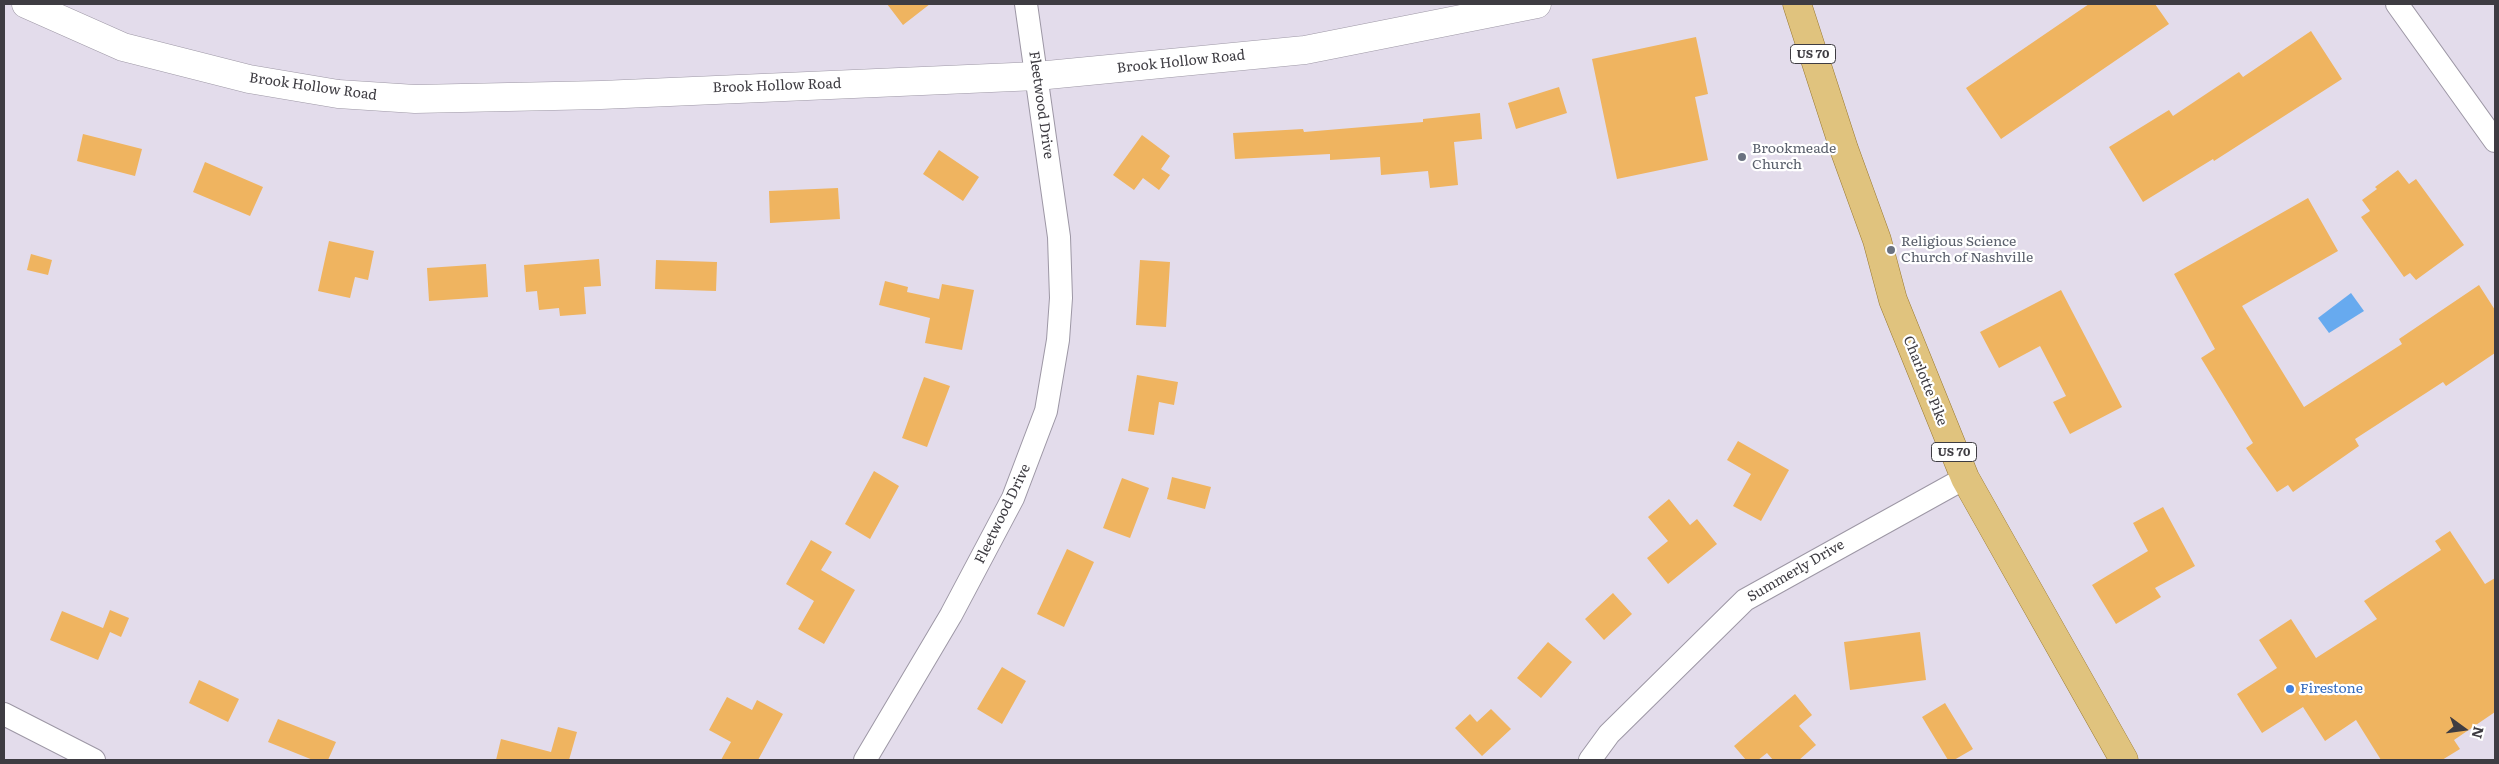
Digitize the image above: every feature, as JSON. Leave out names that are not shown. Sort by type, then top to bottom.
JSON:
[{"type":"main road","name":"Charlotte Pike","points":[[1797,4],[1844,149],[1877,240],[1892,300],[1964,478],[2124,760]]},
{"type":"street","name":"Brook Hollow Road","points":[[26,4],[123,47],[249,79],[338,94],[397,98],[600,95],[1037,76],[1305,50],[1537,4]]},
{"type":"street","name":"Fleetwood Drive","points":[[865,760],[951,615],[1013,498],[1046,411],[1058,340],[1061,298],[1059,237],[1026,4]]},
{"type":"street","points":[[2397,4],[2495,141]]},
{"type":"street","name":"Summerly Drive","points":[[1590,760],[1609,734],[1745,600],[1964,478]]},
{"type":"street","points":[[4,714],[94,760]]},
{"type":"water","points":[[2351,293],[2364,311],[2329,333],[2318,318]]},
{"type":"building","points":[[887,4],[930,4],[903,25]]},
{"type":"building","points":[[2089,4],[2155,4],[2169,24],[2001,139],[1966,88]]},
{"type":"building","points":[[2311,31],[2342,79],[2214,161],[2213,159],[2143,202],[2109,147],[2169,110],[2173,116],[2239,72],[2243,77]]},
{"type":"building","points":[[1696,37],[1708,94],[1695,97],[1708,160],[1617,179],[1592,59]]},
{"type":"building","points":[[1559,87],[1567,113],[1516,129],[1508,103]]},
{"type":"building","points":[[1480,113],[1482,139],[1454,142],[1458,185],[1430,188],[1428,171],[1381,175],[1380,157],[1330,160],[1330,154],[1235,159],[1233,133],[1303,129],[1304,132],[1423,122],[1423,119]]},
{"type":"building","points":[[83,134],[142,149],[135,176],[77,161]]},
{"type":"building","points":[[1142,135],[1170,156],[1161,169],[1170,175],[1159,190],[1143,178],[1134,190],[1113,175]]},
{"type":"building","points":[[939,150],[979,177],[963,201],[923,174]]},
{"type":"building","points":[[205,162],[263,187],[250,216],[193,192]]},
{"type":"building","points":[[2398,170],[2409,184],[2416,179],[2464,245],[2416,280],[2410,273],[2404,277],[2361,217],[2370,211],[2362,200],[2377,189],[2375,187]]},
{"type":"building","points":[[838,188],[840,219],[770,223],[769,191]]},
{"type":"building","points":[[2308,198],[2338,251],[2242,306],[2304,407],[2402,344],[2399,339],[2479,285],[2495,310],[2495,353],[2446,386],[2443,382],[2355,439],[2359,446],[2293,492],[2288,485],[2277,492],[2246,448],[2253,443],[2201,358],[2215,349],[2174,274]]},
{"type":"building","points":[[329,241],[374,251],[368,280],[355,277],[350,298],[318,291]]},
{"type":"building","points":[[31,254],[52,260],[48,275],[27,270]]},
{"type":"building","points":[[599,259],[601,286],[584,287],[586,314],[560,316],[559,308],[539,310],[537,291],[526,292],[524,265]]},
{"type":"building","points":[[656,260],[717,262],[716,291],[655,289]]},
{"type":"building","points":[[1140,260],[1170,262],[1166,327],[1136,325]]},
{"type":"building","points":[[486,264],[488,297],[429,301],[427,268]]},
{"type":"building","points":[[885,281],[908,287],[907,292],[939,299],[942,284],[974,290],[962,350],[925,343],[930,318],[879,305]]},
{"type":"building","points":[[2061,290],[2122,407],[2070,434],[2053,402],[2066,396],[2040,346],[1999,368],[1980,332]]},
{"type":"building","points":[[1137,375],[1178,382],[1174,405],[1159,402],[1154,435],[1128,431]]},
{"type":"building","points":[[924,377],[950,386],[927,447],[902,438]]},
{"type":"building","points":[[1738,441],[1789,470],[1761,521],[1733,506],[1751,474],[1727,460]]},
{"type":"building","points":[[874,471],[899,486],[870,539],[845,524]]},
{"type":"building","points":[[1172,477],[1211,487],[1205,509],[1167,499]]},
{"type":"building","points":[[1122,478],[1149,488],[1130,538],[1103,528]]},
{"type":"building","points":[[1669,499],[1690,525],[1697,519],[1717,544],[1668,584],[1647,558],[1668,541],[1648,517]]},
{"type":"building","points":[[2163,507],[2195,566],[2155,588],[2161,597],[2116,624],[2092,585],[2148,551],[2133,523]]},
{"type":"building","points":[[2450,531],[2485,584],[2495,578],[2495,712],[2454,740],[2460,749],[2442,760],[2381,760],[2356,720],[2325,741],[2303,707],[2262,733],[2237,694],[2277,668],[2259,640],[2291,619],[2316,658],[2377,619],[2364,601],[2441,550],[2435,541]]},
{"type":"building","points":[[811,540],[832,552],[821,570],[855,590],[824,644],[798,629],[814,601],[786,584]]},
{"type":"building","points":[[1067,549],[1094,562],[1064,627],[1037,614]]},
{"type":"building","points":[[1613,593],[1632,614],[1604,640],[1585,619]]},
{"type":"building","points":[[110,610],[129,618],[121,637],[110,632],[98,660],[50,640],[62,611],[103,628]]},
{"type":"building","points":[[1920,632],[1926,680],[1850,690],[1844,642]]},
{"type":"building","points":[[1548,642],[1572,662],[1541,698],[1517,678]]},
{"type":"building","points":[[1002,667],[1026,681],[1002,724],[977,709]]},
{"type":"building","points":[[199,680],[239,699],[228,722],[189,703]]},
{"type":"building","points":[[1795,694],[1812,715],[1799,726],[1816,745],[1799,760],[1773,760],[1767,753],[1758,760],[1746,760],[1734,746]]},
{"type":"building","points":[[727,697],[752,710],[757,700],[783,714],[758,760],[721,760],[731,742],[709,730]]},
{"type":"building","points":[[1945,703],[1973,749],[1954,760],[1948,760],[1922,717]]},
{"type":"building","points":[[1491,709],[1511,729],[1482,756],[1455,728],[1470,714],[1477,722]]},
{"type":"building","points":[[278,719],[336,742],[328,760],[313,760],[268,742]]},
{"type":"building","points":[[558,727],[577,732],[569,760],[496,760],[501,739],[551,752]]},
{"type":"place","name":"Brookmeade Church","points":[[1742,157]]},
{"type":"place","name":"Religious Science Church of Nashville","points":[[1891,250]]},
{"type":"place","name":"Firestone","points":[[2290,689]]}]
